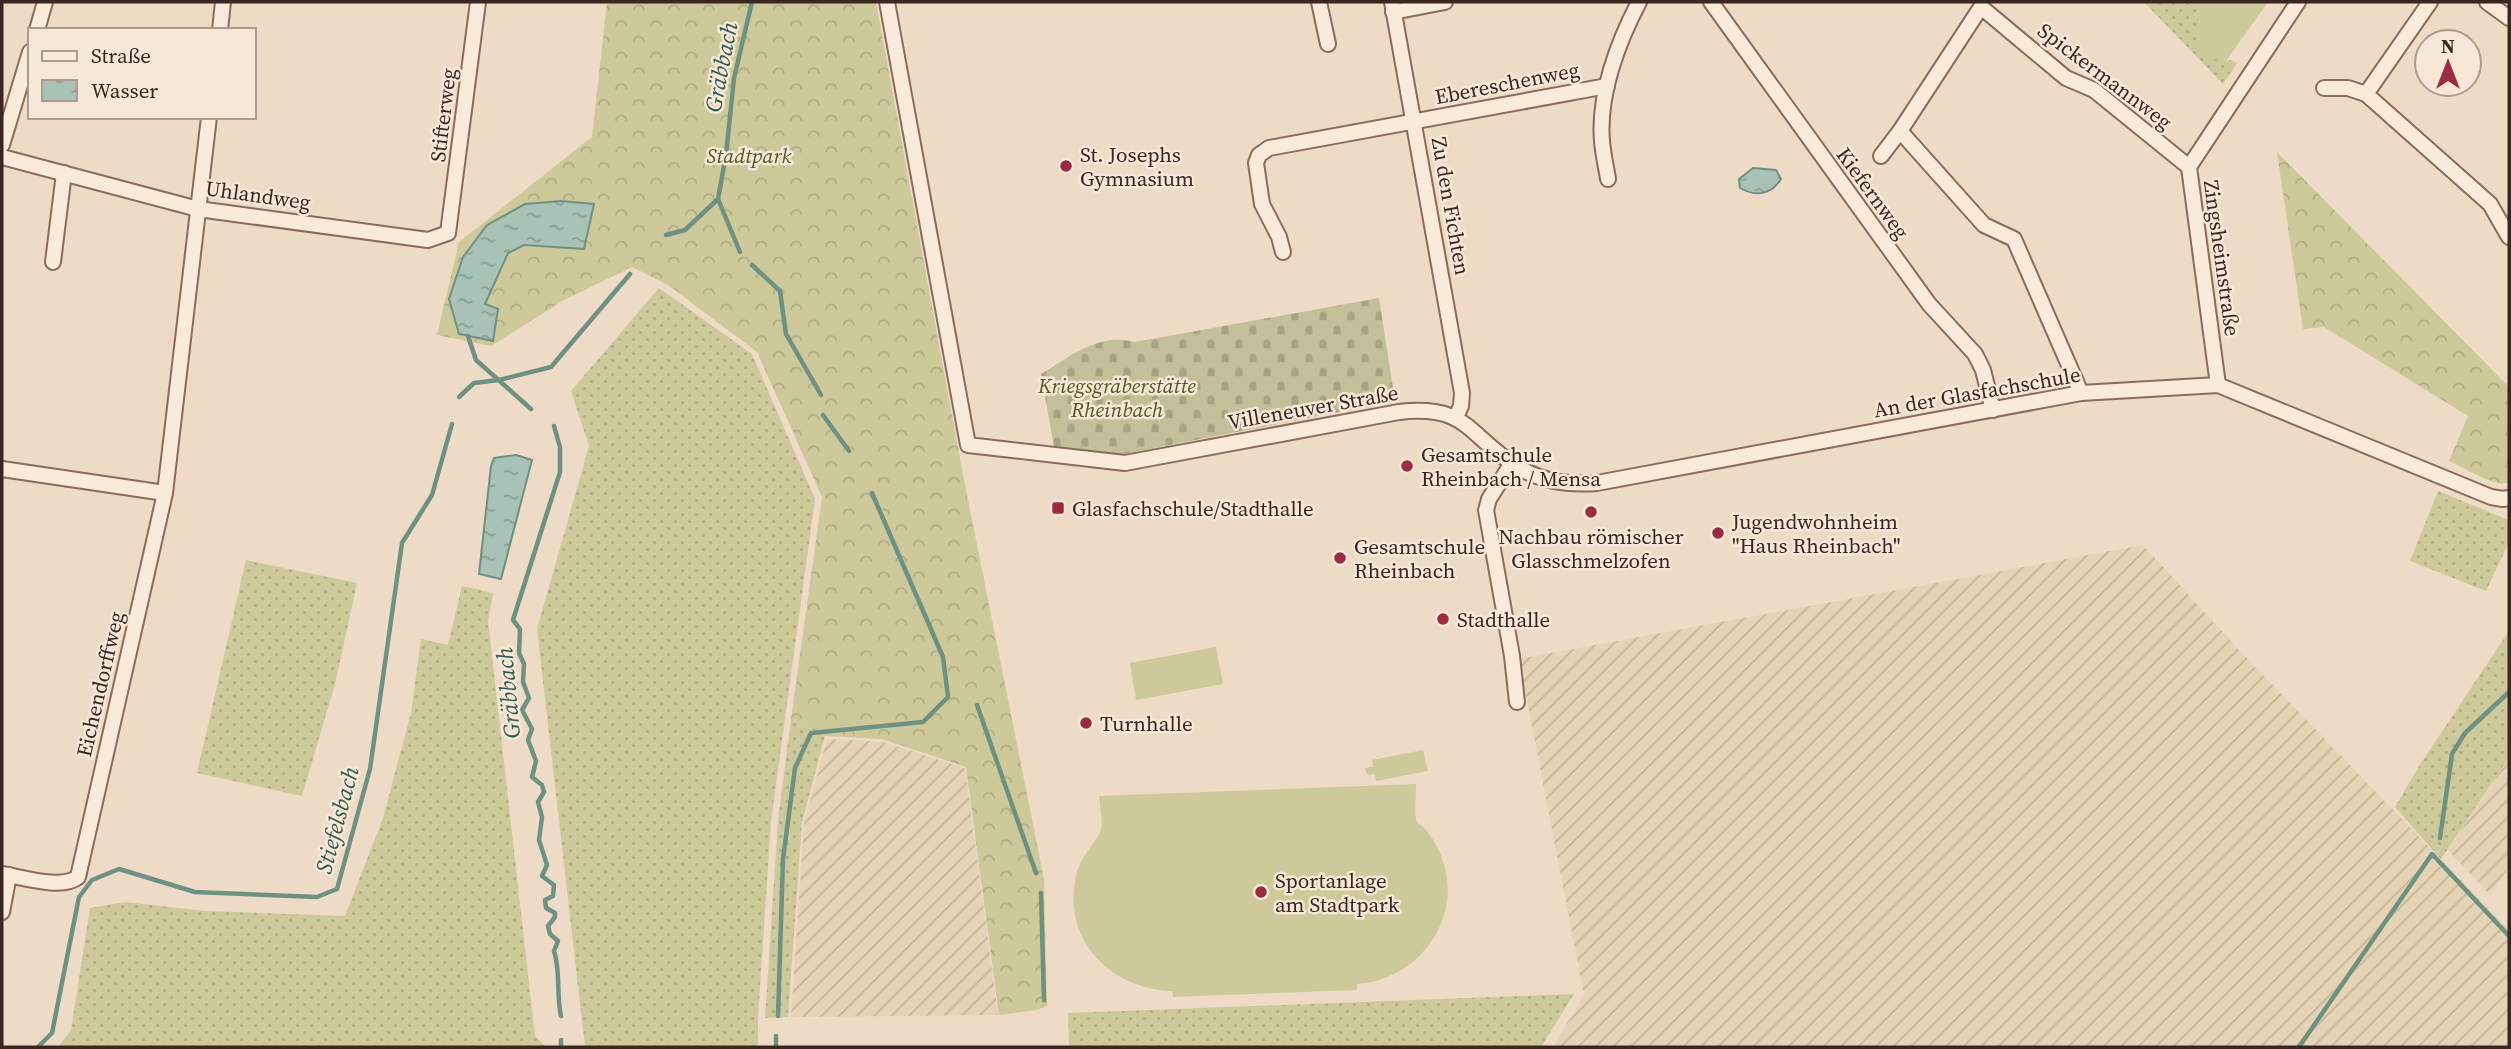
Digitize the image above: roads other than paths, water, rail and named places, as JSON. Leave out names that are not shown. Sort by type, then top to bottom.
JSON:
[{"type":"street","points":[[38,28],[45,2]]},
{"type":"street","points":[[220,28],[223,2]]},
{"type":"street","name":"Stifterweg","points":[[448,233],[478,2]]},
{"type":"street","name":"Villeneuver Straße","points":[[887,2],[968,445],[1125,463],[1399,412],[1431,410],[1456,417]]},
{"type":"street","points":[[1319,2],[1328,44]]},
{"type":"street","points":[[1392,7],[1445,2]]},
{"type":"street","points":[[1608,179],[1602,141],[1607,86],[1629,20],[1639,2]]},
{"type":"street","name":"Kiefernweg","points":[[1711,2],[1921,294],[1975,354],[1983,370],[1993,410]]},
{"type":"street","name":"Zingsheimstraße","points":[[2218,385],[2189,167],[2298,2]]},
{"type":"street","points":[[2366,94],[2430,2]]},
{"type":"street","points":[[2487,2],[2509,19]]},
{"type":"street","name":"Zu den Fichten","points":[[1392,7],[1462,393],[1461,406],[1456,417]]},
{"type":"street","name":"Spickermannweg","points":[[1881,156],[1981,7],[2066,78],[2094,90],[2189,167]]},
{"type":"street","points":[[2,145],[28,59]]},
{"type":"street","name":"Ebereschenweg","points":[[1283,252],[1279,237],[1262,204],[1256,163],[1259,155],[1269,148],[1607,86]]},
{"type":"street","points":[[2324,88],[2348,88],[2366,94],[2490,204],[2509,237]]},
{"type":"street","name":"Eichendorffweg","points":[[5,875],[61,884],[78,877],[165,493],[209,119]]},
{"type":"street","points":[[1900,131],[1984,225],[2014,239],[2081,393]]},
{"type":"street","name":"Uhlandweg","points":[[2,157],[198,209],[428,240],[448,233]]},
{"type":"street","points":[[53,262],[64,173]]},
{"type":"street","name":"An der Glasfachschule","points":[[1456,417],[1512,463],[1546,480],[1570,485],[1597,483],[2081,393],[2218,385],[2491,496],[2509,498]]},
{"type":"street","points":[[1512,463],[1489,499],[1486,510],[1512,656],[1517,702]]},
{"type":"street","points":[[2,469],[165,493]]},
{"type":"street","points":[[2,912],[5,875]]},
{"type":"water","points":[[1753,168],[1776,170],[1781,179],[1773,188],[1763,193],[1752,193],[1740,188],[1739,179]]},
{"type":"water","points":[[561,201],[594,204],[584,249],[524,245],[508,253],[485,304],[498,309],[493,341],[459,334],[449,299],[463,257],[487,225],[525,204]]},
{"type":"water","points":[[516,455],[532,460],[501,579],[479,574],[491,466],[494,458]]},
{"type":"waterway","name":"Gräbbach","points":[[666,235],[685,230],[718,199],[726,155],[734,78],[752,2]]},
{"type":"waterway","points":[[718,199],[740,252]]},
{"type":"waterway","points":[[752,265],[780,291],[786,334],[821,395]]},
{"type":"waterway","name":"Gräbbach","points":[[459,397],[474,383],[499,380],[551,367],[630,274]]},
{"type":"waterway","points":[[468,336],[476,360],[531,409]]},
{"type":"waterway","points":[[823,415],[849,451]]},
{"type":"waterway","name":"Stiefelsbach","points":[[38,1047],[52,1033],[79,897],[92,880],[119,869],[195,892],[317,897],[337,889],[370,769],[402,543],[432,495],[452,424]]},
{"type":"waterway","name":"Gräbbach","points":[[554,426],[560,447],[560,472],[513,620],[520,629],[519,653],[524,664],[523,682],[529,698],[522,710],[532,729],[528,740],[536,761],[532,777],[542,785],[544,792],[538,802],[542,817],[539,840],[547,865],[542,876],[554,885],[553,896],[545,900],[546,908],[555,913],[548,926],[550,934],[558,941],[554,951],[561,1016]]},
{"type":"waterway","points":[[778,1016],[783,859],[795,768],[811,733],[923,722],[948,697],[943,657],[872,493]]},
{"type":"waterway","points":[[2440,838],[2452,754],[2465,733],[2509,692]]},
{"type":"waterway","points":[[977,705],[1036,873]]},
{"type":"waterway","points":[[2299,1047],[2432,854],[2509,936]]},
{"type":"waterway","points":[[1041,893],[1044,1000]]},
{"type":"waterway","points":[[776,1036],[776,1047]]},
{"type":"waterway","name":"Gräbbach","points":[[561,1040],[561,1047]]},
{"type":"place","name":"St. Josephs Gymnasium","points":[[1066,166]]},
{"type":"place","name":"Gesamtschule Rheinbach / Mensa","points":[[1407,466]]},
{"type":"place","name":"Glasfachschule/Stadthalle","points":[[1058,508]]},
{"type":"place","name":"Nachbau römischer Glasschmelzofen","points":[[1591,512]]},
{"type":"place","name":"Jugendwohnheim \"Haus Rheinbach\"","points":[[1718,533]]},
{"type":"place","name":"Gesamtschule Rheinbach","points":[[1340,558]]},
{"type":"place","name":"Stadthalle","points":[[1443,619]]},
{"type":"place","name":"Turnhalle","points":[[1086,723]]},
{"type":"place","name":"Sportanlage am Stadtpark","points":[[1261,892]]},
{"type":"park label","name":"Stadtpark","points":[[749,155]]},
{"type":"park label","name":"Kriegsgräberstätte Rheinbach","points":[[1117,397]]}]
